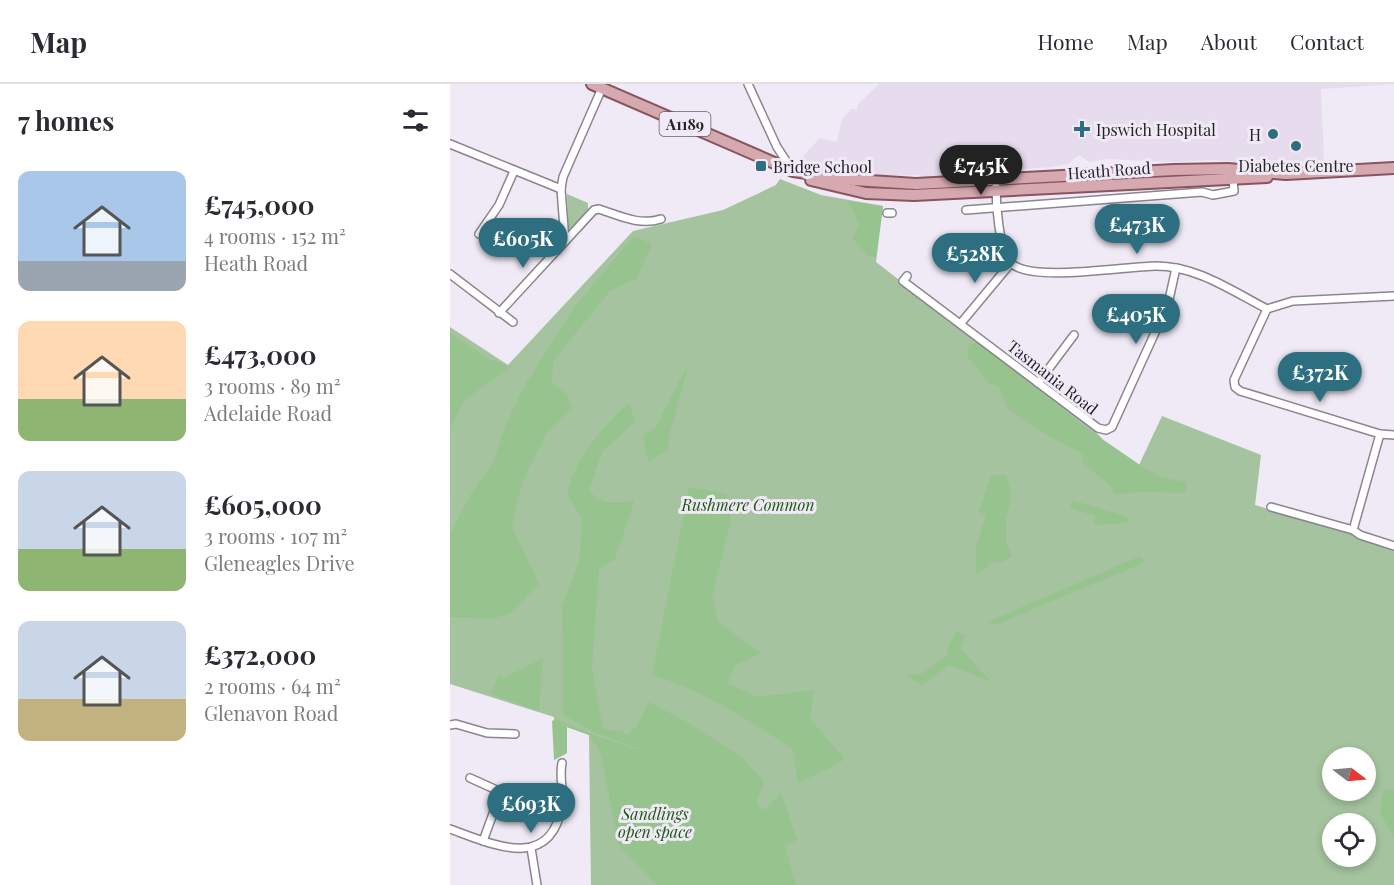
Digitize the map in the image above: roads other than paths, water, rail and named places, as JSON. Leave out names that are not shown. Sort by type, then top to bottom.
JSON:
[{"type":"main road","name":"Heath Road","points":[[597,86],[807,179],[866,193],[914,195],[1093,175],[1228,169],[1281,174]]},
{"type":"main road","name":"Heath Road","points":[[795,172],[891,183],[950,182],[996,186],[1233,182],[1281,174],[1394,168]]},
{"type":"street","points":[[748,84],[777,147],[795,172]]},
{"type":"street","points":[[565,241],[561,189],[563,177],[597,86]]},
{"type":"street","points":[[450,144],[561,189]]},
{"type":"street","points":[[767,160],[777,147]]},
{"type":"street","points":[[479,234],[499,205],[514,171]]},
{"type":"street","name":"Heath Road","points":[[997,208],[1041,202],[1179,194],[1226,194],[1233,193],[1233,182]]},
{"type":"street","points":[[996,186],[1001,232],[1011,263]]},
{"type":"street","points":[[966,210],[997,208]]},
{"type":"street","points":[[499,313],[594,210],[599,209],[638,222],[649,223],[662,219]]},
{"type":"street","points":[[1011,263],[1031,271],[1048,274],[1157,266],[1176,268],[1206,278],[1267,309],[1293,301],[1394,296]]},
{"type":"street","points":[[962,323],[1011,263]]},
{"type":"street","name":"Tasmania Road","points":[[907,276],[903,280],[1098,428],[1107,430],[1112,428],[1168,304],[1176,268]]},
{"type":"street","points":[[450,274],[499,313],[513,321]]},
{"type":"street","points":[[1267,309],[1234,380],[1234,387],[1240,391],[1380,434],[1394,435]]},
{"type":"street","points":[[1038,383],[1074,336]]},
{"type":"street","points":[[1353,530],[1380,434]]},
{"type":"street","points":[[1271,507],[1353,530],[1360,535],[1394,546]]},
{"type":"street","points":[[450,725],[456,724],[487,733],[515,734]]},
{"type":"street","points":[[450,829],[511,849],[531,848],[547,839],[558,822],[562,803],[562,764]]},
{"type":"street","points":[[470,778],[501,792],[483,841]]},
{"type":"street","points":[[531,848],[537,885]]},
{"type":"place","name":"Ipswich Hospital","points":[[1082,129]]},
{"type":"place","name":"H","points":[[1273,134]]},
{"type":"place","name":"Diabetes Centre","points":[[1296,146]]},
{"type":"place","name":"Bridge School","points":[[761,166]]},
{"type":"park label","name":"Rushmere Common","points":[[748,504]]},
{"type":"park label","name":"Sandlings open space","points":[[655,822]]}]
